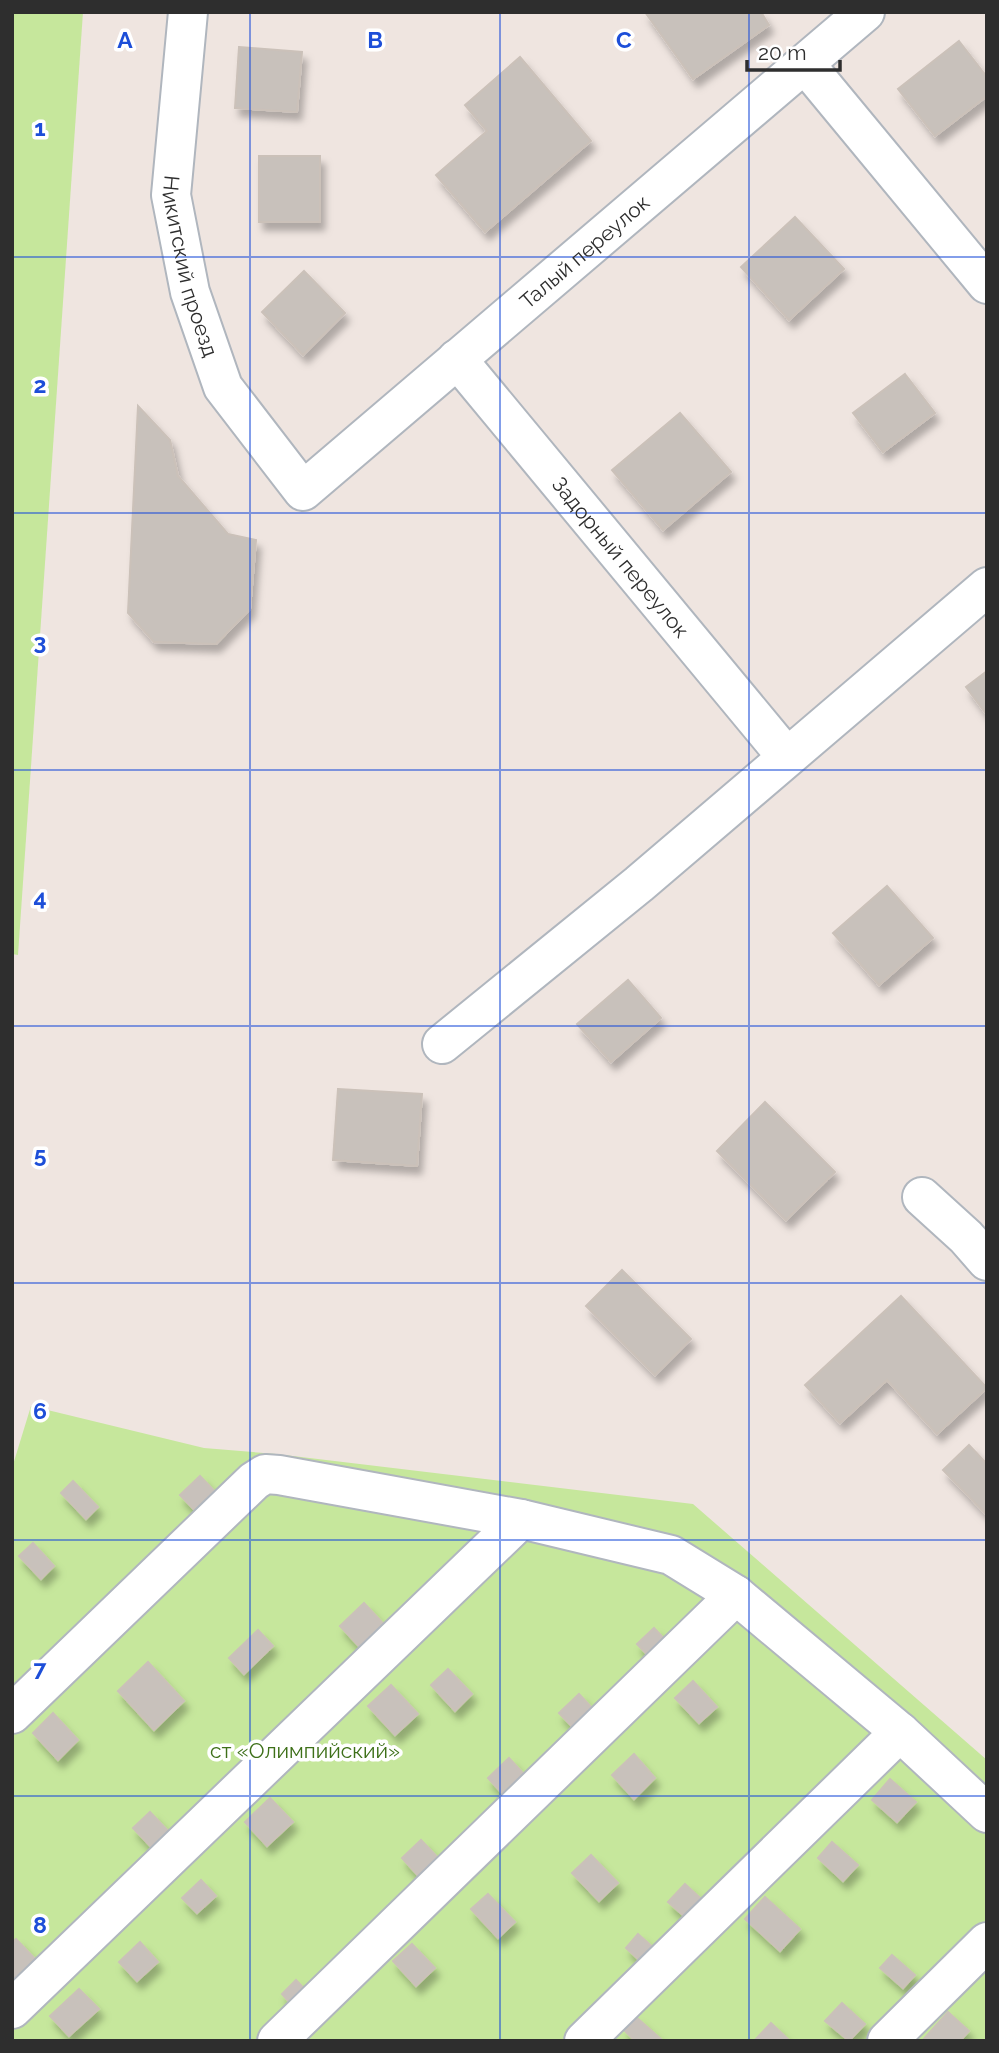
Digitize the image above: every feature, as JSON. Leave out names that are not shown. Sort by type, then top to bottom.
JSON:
[{"type":"street","name":"Никитский проезд","points":[[188,12],[171,195],[190,292],[223,387],[303,491]]},
{"type":"street","name":"Талый переулок","points":[[303,491],[865,12]]},
{"type":"street","points":[[804,64],[987,284]]},
{"type":"street","name":"Задорный переулок","points":[[457,359],[786,756]]},
{"type":"street","points":[[442,1044],[639,884],[987,587]]},
{"type":"street","points":[[922,1196],[980,1239]]},
{"type":"street","points":[[12,1714],[254,1481],[265,1474],[279,1475],[521,1519],[671,1555],[736,1595],[900,1732],[987,1813]]},
{"type":"street","points":[[12,2009],[521,1519]]},
{"type":"street","points":[[277,2041],[736,1595]]},
{"type":"street","points":[[584,2041],[900,1732]]},
{"type":"street","points":[[887,2041],[987,1942]]},
{"type":"green space","points":[[12,12],[83,12],[18,955],[12,954]]},
{"type":"green space","name":"ст «Олимпийский»","points":[[31,1406],[204,1448],[276,1454],[693,1504],[987,1760],[987,2041],[12,2041],[12,1468]]},
{"type":"building","points":[[645,12],[761,12],[769,25],[693,79]]},
{"type":"building","points":[[959,41],[987,77],[987,96],[935,136],[898,89]]},
{"type":"building","points":[[239,47],[302,52],[297,112],[235,108]]},
{"type":"building","points":[[520,57],[591,141],[485,232],[436,175],[487,131],[465,105]]},
{"type":"building","points":[[259,156],[320,156],[320,222],[259,222]]},
{"type":"building","points":[[795,217],[844,269],[789,320],[741,267]]},
{"type":"building","points":[[304,271],[345,313],[303,355],[262,312]]},
{"type":"building","points":[[905,374],[935,413],[883,452],[853,413]]},
{"type":"building","points":[[138,406],[170,440],[178,476],[228,534],[256,540],[250,609],[216,644],[154,642],[128,613]]},
{"type":"building","points":[[680,413],[731,472],[663,530],[612,470]]},
{"type":"building","points":[[987,671],[987,715],[966,687]]},
{"type":"building","points":[[887,886],[933,938],[879,985],[833,933]]},
{"type":"building","points":[[628,980],[661,1018],[611,1062],[577,1024]]},
{"type":"building","points":[[338,1089],[422,1094],[417,1166],[333,1160]]},
{"type":"building","points":[[765,1102],[835,1172],[786,1220],[717,1151]]},
{"type":"building","points":[[622,1270],[691,1339],[655,1375],[586,1306]]},
{"type":"building","points":[[901,1296],[987,1388],[937,1434],[887,1380],[840,1423],[805,1385]]},
{"type":"building","points":[[969,1445],[987,1464],[987,1515],[943,1470]]},
{"type":"building","points":[[200,1476],[222,1499],[202,1518],[180,1495]]},
{"type":"building","points":[[73,1481],[98,1507],[86,1519],[61,1493]]},
{"type":"building","points":[[33,1543],[54,1566],[41,1579],[19,1556]]},
{"type":"building","points":[[364,1603],[392,1633],[368,1656],[340,1626]]},
{"type":"building","points":[[654,1628],[673,1648],[657,1665],[637,1644]]},
{"type":"building","points":[[258,1630],[273,1646],[244,1674],[229,1658]]},
{"type":"building","points":[[148,1662],[184,1701],[154,1730],[118,1691]]},
{"type":"building","points":[[448,1669],[472,1694],[455,1711],[431,1685]]},
{"type":"building","points":[[693,1681],[717,1707],[699,1723],[675,1698]]},
{"type":"building","points":[[391,1685],[418,1714],[395,1735],[368,1706]]},
{"type":"building","points":[[579,1694],[604,1721],[584,1739],[559,1713]]},
{"type":"building","points":[[53,1713],[78,1740],[58,1760],[33,1733]]},
{"type":"building","points":[[634,1754],[655,1778],[634,1799],[612,1775]]},
{"type":"building","points":[[509,1758],[533,1784],[512,1804],[488,1778]]},
{"type":"building","points":[[890,1779],[916,1802],[897,1822],[872,1800]]},
{"type":"building","points":[[270,1798],[293,1822],[267,1846],[245,1822]]},
{"type":"building","points":[[150,1812],[171,1834],[154,1850],[133,1828]]},
{"type":"building","points":[[421,1840],[442,1862],[423,1881],[402,1858]]},
{"type":"building","points":[[832,1842],[858,1865],[843,1881],[818,1858]]},
{"type":"building","points":[[591,1855],[618,1883],[599,1901],[572,1873]]},
{"type":"building","points":[[201,1880],[216,1896],[197,1913],[182,1898]]},
{"type":"building","points":[[685,1884],[710,1907],[694,1925],[668,1902]]},
{"type":"building","points":[[488,1894],[515,1922],[498,1938],[471,1909]]},
{"type":"building","points":[[765,1897],[800,1929],[780,1951],[745,1919]]},
{"type":"building","points":[[638,1934],[664,1957],[651,1971],[626,1948]]},
{"type":"building","points":[[16,1939],[40,1964],[19,1985],[12,1978],[12,1943]]},
{"type":"building","points":[[140,1942],[158,1962],[137,1981],[119,1962]]},
{"type":"building","points":[[412,1944],[435,1968],[416,1986],[393,1961]]},
{"type":"building","points":[[892,1955],[915,1975],[903,1988],[880,1968]]},
{"type":"building","points":[[296,1980],[314,1999],[299,2013],[282,1994]]},
{"type":"building","points":[[79,1989],[99,2009],[69,2036],[50,2016]]},
{"type":"building","points":[[842,2003],[865,2024],[849,2041],[825,2021]]},
{"type":"building","points":[[948,2012],[969,2031],[960,2041],[922,2041]]},
{"type":"building","points":[[636,2017],[662,2040],[635,2041],[624,2030]]},
{"type":"building","points":[[771,2023],[790,2041],[754,2041]]}]
